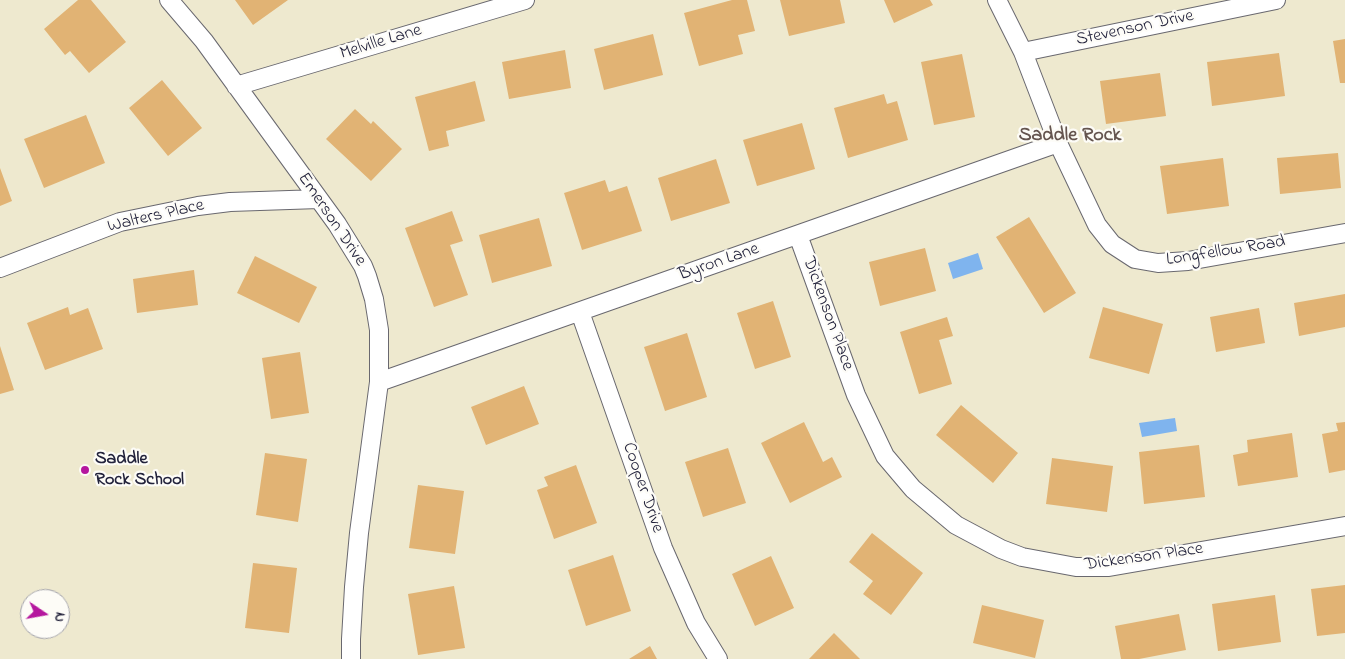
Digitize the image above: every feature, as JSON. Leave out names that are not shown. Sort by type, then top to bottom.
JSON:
[{"type":"street","name":"Emerson Drive","points":[[169,0],[204,41],[319,199],[355,252],[367,276],[374,299],[379,330],[379,382],[359,533],[350,639],[351,659]]},
{"type":"street","name":"Melville Lane","points":[[236,86],[525,0]]},
{"type":"street","name":"Longfellow Road","points":[[997,0],[1023,52],[1058,143],[1097,225],[1112,244],[1135,259],[1158,263],[1188,261],[1345,233]]},
{"type":"street","name":"Stevenson Drive","points":[[1023,52],[1276,0]]},
{"type":"street","name":"Byron Lane","points":[[379,382],[1058,143]]},
{"type":"street","name":"Walters Place","points":[[0,268],[120,222],[198,206],[230,202],[319,199]]},
{"type":"street","name":"Dickenson Place","points":[[798,235],[856,395],[885,456],[913,489],[956,525],[1000,549],[1022,557],[1076,568],[1109,567],[1345,526]]},
{"type":"street","name":"Cooper Drive","points":[[580,312],[664,548],[696,623],[718,659]]},
{"type":"water","points":[[978,253],[983,269],[953,279],[948,263]]},
{"type":"water","points":[[1175,418],[1177,431],[1142,437],[1139,423]]},
{"type":"building","points":[[78,0],[91,0],[126,42],[89,73],[70,51],[65,55],[44,29]]},
{"type":"building","points":[[235,0],[288,0],[253,25]]},
{"type":"building","points":[[732,0],[747,0],[755,31],[738,35],[743,54],[699,66],[684,13]]},
{"type":"building","points":[[780,0],[840,0],[845,23],[789,36]]},
{"type":"building","points":[[884,0],[930,0],[933,5],[894,23]]},
{"type":"building","points":[[653,34],[663,75],[604,90],[594,49]]},
{"type":"building","points":[[1345,39],[1345,83],[1340,83],[1333,41]]},
{"type":"building","points":[[565,50],[571,88],[509,99],[502,62]]},
{"type":"building","points":[[1279,53],[1285,96],[1212,106],[1207,62]]},
{"type":"building","points":[[962,54],[975,117],[934,125],[921,62]]},
{"type":"building","points":[[1160,73],[1166,116],[1106,124],[1100,81]]},
{"type":"building","points":[[162,80],[202,128],[168,156],[129,108]]},
{"type":"building","points":[[475,81],[485,121],[446,131],[449,146],[429,151],[415,97]]},
{"type":"building","points":[[884,94],[887,104],[897,101],[908,140],[848,158],[834,108]]},
{"type":"building","points":[[355,109],[371,124],[373,121],[402,149],[371,181],[326,139]]},
{"type":"building","points":[[86,115],[105,163],[44,188],[24,139]]},
{"type":"building","points":[[802,123],[815,169],[757,186],[743,140]]},
{"type":"building","points":[[1338,153],[1341,188],[1280,194],[1277,158]]},
{"type":"building","points":[[1223,158],[1229,206],[1167,214],[1160,166]]},
{"type":"building","points":[[716,159],[730,203],[671,221],[658,178]]},
{"type":"building","points":[[0,168],[12,201],[0,206]]},
{"type":"building","points":[[605,180],[609,192],[627,186],[642,231],[582,250],[564,193]]},
{"type":"building","points":[[452,211],[463,241],[450,245],[468,295],[434,307],[405,228]]},
{"type":"building","points":[[1029,217],[1076,293],[1044,313],[996,237]]},
{"type":"building","points":[[539,218],[552,266],[492,283],[479,235]]},
{"type":"building","points":[[925,248],[936,291],[880,306],[869,262]]},
{"type":"building","points":[[255,256],[317,287],[299,323],[237,293]]},
{"type":"building","points":[[194,270],[198,305],[137,313],[133,279]]},
{"type":"building","points":[[1345,294],[1345,327],[1299,336],[1294,303]]},
{"type":"building","points":[[773,301],[791,357],[755,369],[737,313]]},
{"type":"building","points":[[68,307],[70,315],[88,308],[103,349],[45,370],[27,323]]},
{"type":"building","points":[[1103,307],[1163,324],[1149,374],[1089,358]]},
{"type":"building","points":[[1259,308],[1265,343],[1216,352],[1210,317]]},
{"type":"building","points":[[947,317],[953,336],[939,340],[952,384],[919,394],[900,332]]},
{"type":"building","points":[[687,333],[707,397],[665,411],[644,347]]},
{"type":"building","points":[[0,346],[14,390],[0,394]]},
{"type":"building","points":[[300,352],[309,413],[271,419],[262,358]]},
{"type":"building","points":[[524,386],[539,424],[486,445],[471,407]]},
{"type":"building","points":[[961,405],[1018,453],[993,483],[936,435]]},
{"type":"building","points":[[804,422],[823,462],[832,457],[842,477],[790,503],[761,443]]},
{"type":"building","points":[[1345,422],[1345,470],[1329,473],[1322,434],[1338,431],[1336,423]]},
{"type":"building","points":[[1292,433],[1298,477],[1238,486],[1233,455],[1248,452],[1247,440]]},
{"type":"building","points":[[1199,445],[1205,497],[1144,504],[1139,452]]},
{"type":"building","points":[[728,448],[746,503],[703,517],[685,462]]},
{"type":"building","points":[[265,453],[307,459],[298,522],[256,515]]},
{"type":"building","points":[[1052,458],[1113,466],[1107,512],[1046,504]]},
{"type":"building","points":[[576,465],[597,523],[554,539],[537,490],[548,486],[544,477]]},
{"type":"building","points":[[418,485],[464,491],[455,554],[409,548]]},
{"type":"building","points":[[872,533],[923,573],[891,615],[863,594],[873,581],[849,562]]},
{"type":"building","points":[[613,555],[631,611],[586,626],[568,570]]},
{"type":"building","points":[[771,556],[794,608],[755,626],[732,574]]},
{"type":"building","points":[[253,563],[297,568],[289,633],[245,628]]},
{"type":"building","points":[[1345,585],[1345,633],[1317,636],[1311,589]]},
{"type":"building","points":[[454,586],[465,648],[418,655],[408,594]]},
{"type":"building","points":[[1275,595],[1281,642],[1218,651],[1212,604]]},
{"type":"building","points":[[982,605],[1044,620],[1035,658],[973,643]]},
{"type":"building","points":[[1179,614],[1186,650],[1139,659],[1121,659],[1115,626]]},
{"type":"building","points":[[834,633],[860,659],[809,659]]},
{"type":"building","points":[[650,646],[657,659],[629,659]]},
{"type":"place","name":"Saddle Rock School","points":[[85,470]]},
{"type":"district","name":"Saddle Rock","points":[[1070,137]]}]
